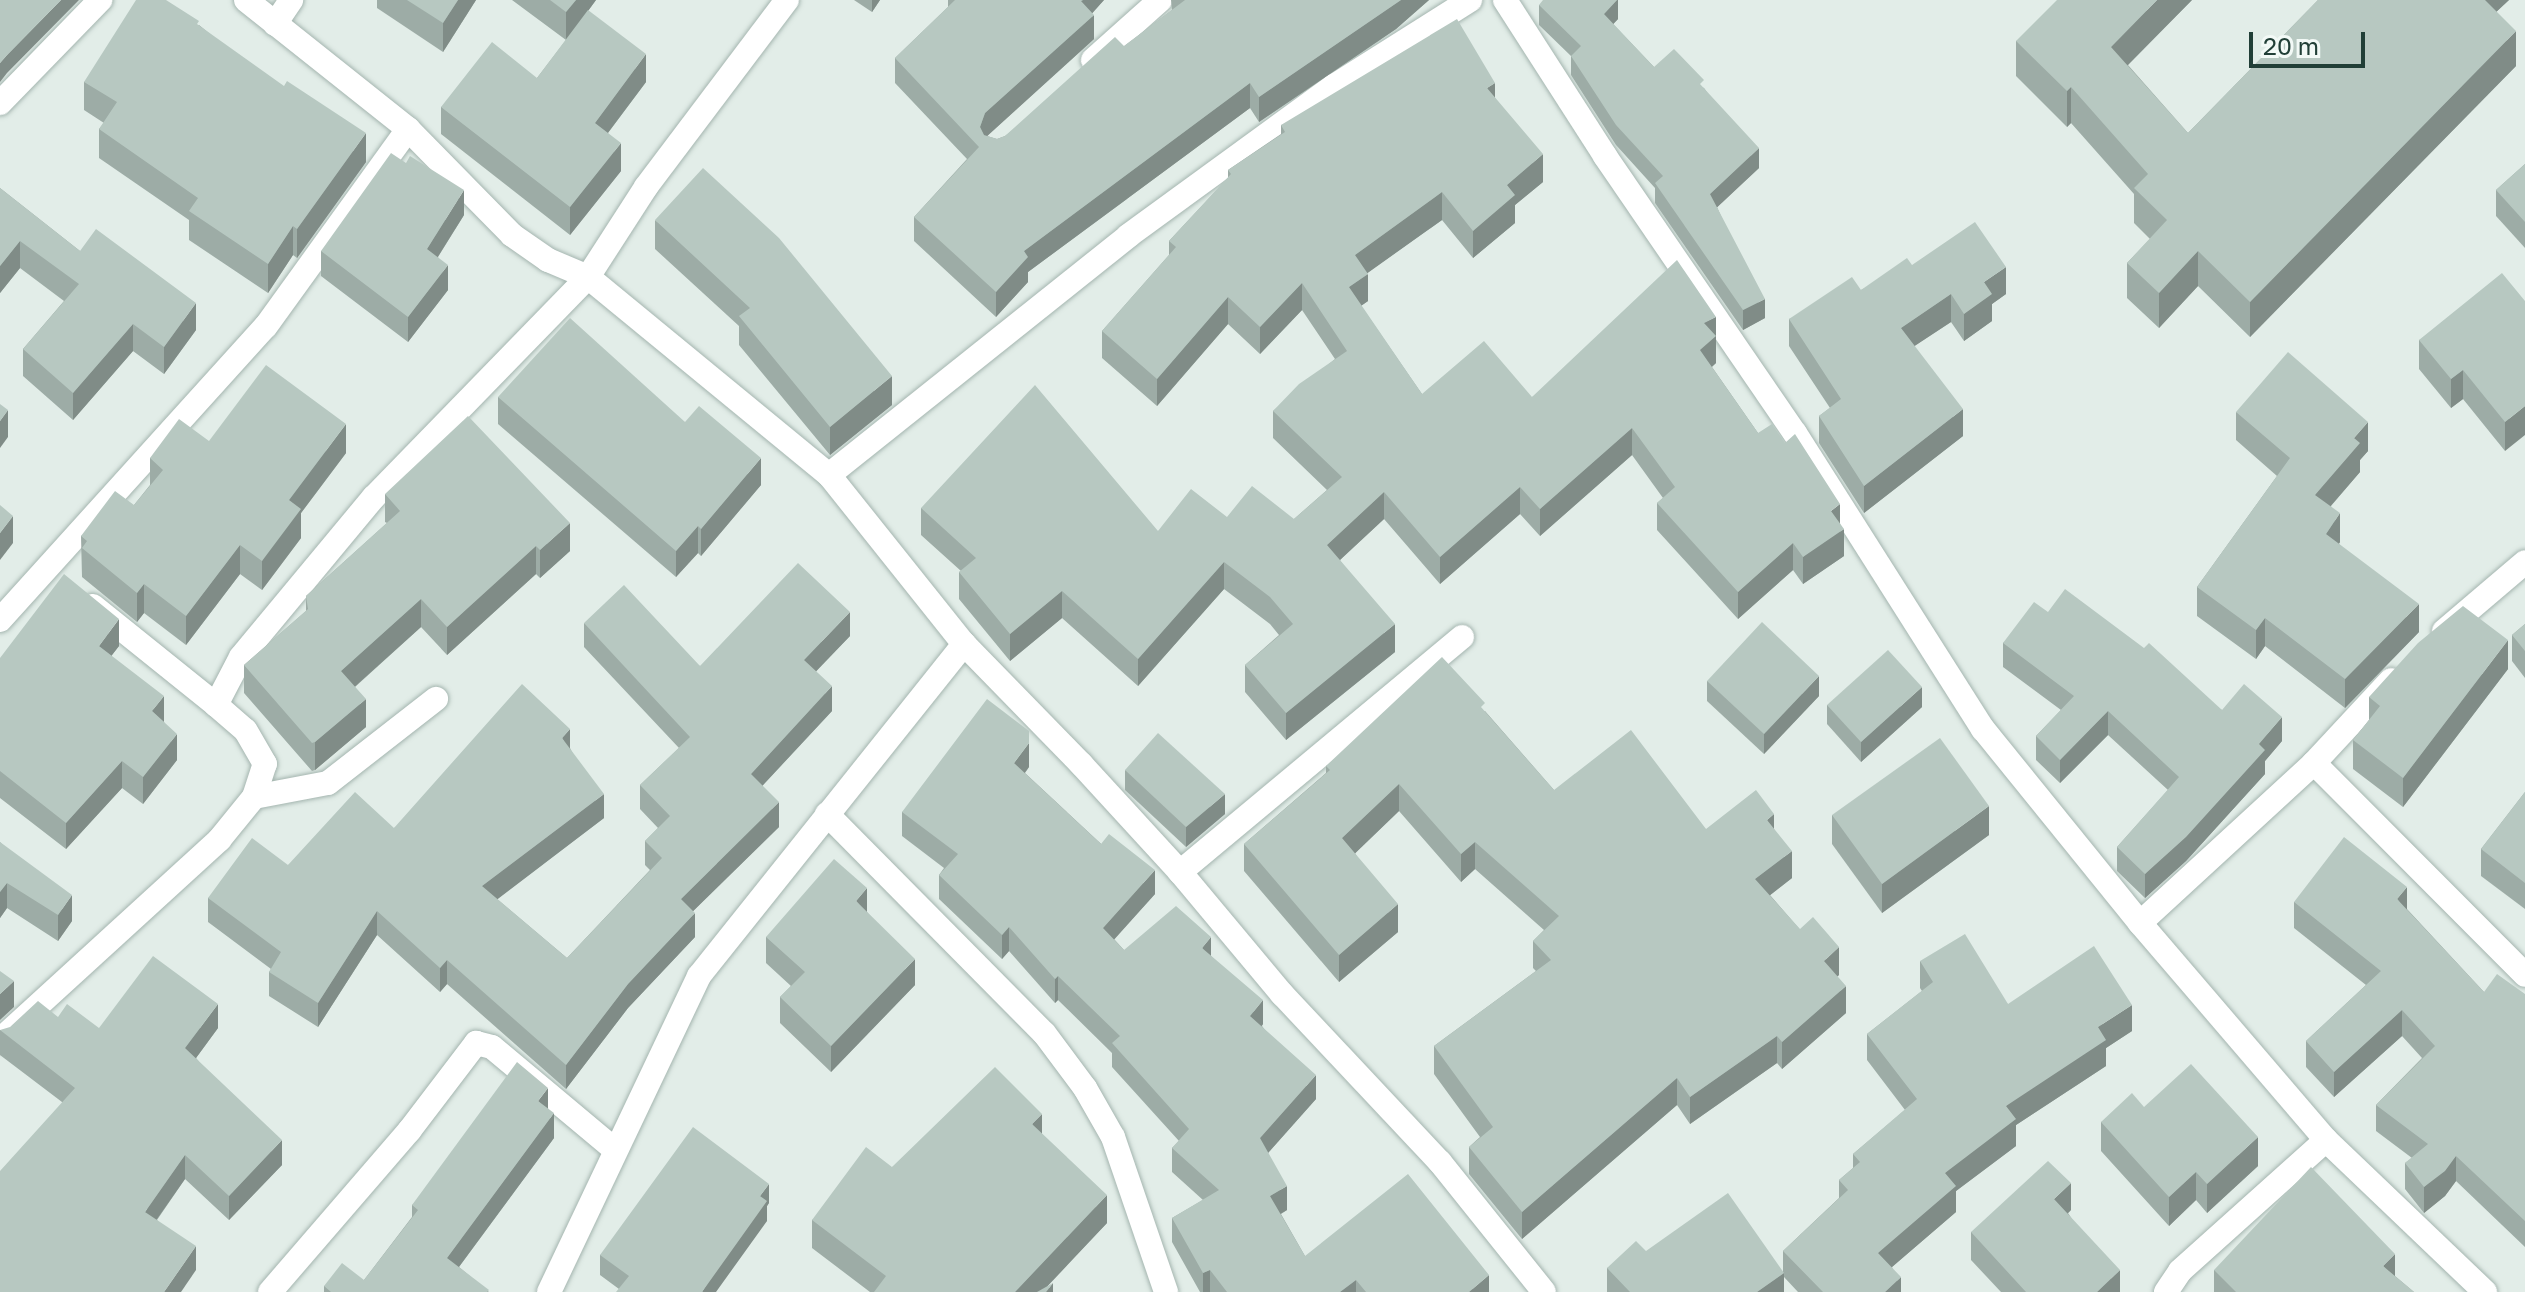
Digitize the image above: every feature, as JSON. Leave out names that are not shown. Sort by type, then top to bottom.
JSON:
[{"type":"street","points":[[0,103],[100,0]]},
{"type":"street","points":[[246,0],[408,129],[512,235],[548,260],[588,277],[829,475],[964,644],[1180,872],[1282,994],[1440,1162],[1544,1292]]},
{"type":"street","points":[[275,24],[291,0]]},
{"type":"street","points":[[216,705],[241,657],[374,497],[588,277],[646,187],[787,0]]},
{"type":"street","points":[[1077,75],[1160,0]]},
{"type":"street","points":[[829,475],[1128,236],[1334,86],[1470,0]]},
{"type":"street","points":[[1505,0],[1605,156],[1795,433],[1983,729],[2140,923],[2326,1140],[2485,1292]]},
{"type":"street","points":[[0,620],[266,326],[408,129]]},
{"type":"street","points":[[2431,642],[2525,562]]},
{"type":"street","points":[[0,1040],[219,840],[254,797],[265,764],[245,730],[47,568]]},
{"type":"street","points":[[1180,872],[1462,637]]},
{"type":"street","points":[[549,1292],[699,976],[964,644]]},
{"type":"street","points":[[2140,923],[2314,763],[2408,661]]},
{"type":"street","points":[[254,797],[328,783],[436,699]]},
{"type":"street","points":[[2314,763],[2525,975]]},
{"type":"street","points":[[827,814],[1044,1033],[1085,1088],[1113,1137],[1166,1292]]},
{"type":"street","points":[[270,1292],[409,1131],[476,1043],[492,1047],[615,1150]]},
{"type":"street","points":[[2166,1292],[2180,1271],[2326,1140]]},
{"type":"building","points":[[0,0],[61,0],[0,63]]},
{"type":"building","points":[[136,0],[166,0],[199,21],[197,24],[284,86],[287,81],[366,133],[297,229],[293,226],[268,264],[189,211],[198,198],[99,129],[117,102],[84,82]]},
{"type":"building","points":[[407,0],[458,0],[443,23]]},
{"type":"building","points":[[550,0],[576,0],[566,12]]},
{"type":"building","points":[[955,0],[1083,0],[1094,15],[985,113],[980,127],[984,135],[997,139],[1005,136],[1115,37],[1124,46],[1185,0],[1401,0],[1259,97],[1250,83],[1024,251],[1028,257],[996,292],[914,217],[979,147],[895,58]]},
{"type":"building","points":[[1543,0],[1617,0],[1604,14],[1654,67],[1674,49],[1704,80],[1700,84],[1759,148],[1710,194],[1765,299],[1743,310],[1655,183],[1663,176],[1616,125],[1571,56],[1581,46],[1539,5]]},
{"type":"building","points":[[2057,0],[2157,0],[2111,47],[2188,133],[2318,0],[2485,0],[2516,31],[2250,302],[2198,251],[2159,293],[2127,263],[2167,220],[2134,188],[2148,174],[2071,87],[2067,91],[2016,41]]},
{"type":"building","points":[[588,10],[646,54],[595,123],[621,143],[570,207],[441,107],[492,42],[537,78]]},
{"type":"building","points":[[1457,19],[1495,83],[1487,88],[1543,154],[1507,185],[1515,195],[1473,231],[1442,192],[1355,255],[1368,274],[1349,287],[1422,394],[1484,341],[1532,397],[1677,260],[1716,317],[1704,323],[1716,336],[1700,350],[1758,433],[1772,424],[1785,443],[1795,434],[1840,504],[1831,511],[1844,529],[1803,557],[1793,543],[1738,592],[1657,503],[1675,487],[1632,428],[1540,509],[1520,487],[1440,557],[1384,492],[1327,545],[1395,624],[1286,713],[1245,665],[1293,624],[1270,597],[1224,562],[1138,659],[1062,591],[1010,634],[959,572],[976,558],[921,508],[1035,385],[1158,531],[1191,489],[1227,517],[1252,486],[1294,519],[1342,477],[1273,411],[1299,384],[1347,351],[1302,283],[1260,327],[1228,297],[1157,379],[1102,331],[1176,247],[1169,241],[1231,174],[1228,170],[1285,132],[1281,125]]},
{"type":"building","points":[[391,153],[406,163],[410,156],[464,190],[427,249],[448,265],[408,317],[321,251]]},
{"type":"building","points":[[2525,164],[2525,222],[2496,190]]},
{"type":"building","points":[[703,168],[779,238],[892,376],[830,427],[739,316],[750,308],[655,220]]},
{"type":"building","points":[[0,188],[80,251],[96,229],[196,303],[164,347],[133,324],[73,393],[23,349],[79,284],[20,241],[0,266]]},
{"type":"building","points":[[1975,222],[2006,267],[1984,282],[1992,294],[1964,314],[1951,294],[1901,328],[1963,409],[1864,486],[1819,416],[1841,399],[1789,319],[1852,277],[1861,290],[1907,258],[1912,265]]},
{"type":"building","points":[[2502,273],[2525,301],[2525,406],[2505,422],[2463,370],[2451,379],[2419,340]]},
{"type":"building","points":[[570,318],[685,422],[699,406],[761,458],[701,529],[698,526],[676,551],[498,397]]},
{"type":"building","points":[[2288,352],[2368,422],[2354,438],[2360,443],[2315,495],[2340,513],[2326,534],[2419,604],[2345,679],[2265,618],[2256,630],[2197,587],[2290,458],[2236,412]]},
{"type":"building","points":[[266,365],[346,424],[289,500],[301,509],[262,561],[240,545],[186,616],[144,584],[137,593],[82,548],[87,541],[81,536],[115,491],[134,505],[163,470],[150,458],[179,419],[209,441]]},
{"type":"building","points":[[0,404],[8,410],[0,421]]},
{"type":"building","points":[[468,416],[570,523],[540,550],[536,546],[447,627],[421,599],[341,671],[366,699],[312,743],[244,665],[308,609],[306,596],[400,511],[385,494]]},
{"type":"building","points":[[0,505],[13,516],[0,533]]},
{"type":"building","points":[[798,563],[850,612],[804,660],[832,686],[751,774],[779,802],[681,899],[695,913],[628,984],[566,1065],[447,960],[440,968],[377,911],[318,1003],[269,972],[281,952],[208,898],[252,838],[288,865],[355,792],[394,828],[522,684],[570,729],[562,738],[604,794],[482,886],[567,958],[662,858],[645,841],[670,816],[640,785],[690,737],[584,623],[624,585],[700,666]]},
{"type":"building","points":[[64,574],[119,619],[99,646],[164,696],[152,711],[177,734],[143,777],[122,761],[66,823],[0,771],[0,658]]},
{"type":"building","points":[[2065,589],[2144,648],[2149,643],[2222,710],[2244,684],[2282,717],[2259,744],[2265,750],[2186,837],[2145,874],[2117,847],[2179,777],[2108,711],[2060,760],[2036,736],[2074,696],[2003,643],[2034,602],[2048,612]]},
{"type":"building","points":[[2463,606],[2508,640],[2403,778],[2353,740],[2380,706],[2369,697],[2418,643]]},
{"type":"building","points":[[1762,622],[1819,676],[1764,734],[1707,681]]},
{"type":"building","points":[[2525,624],[2525,651],[2512,635]]},
{"type":"building","points":[[1888,650],[1922,687],[1861,742],[1827,705]]},
{"type":"building","points":[[1442,657],[1485,703],[1481,707],[1554,790],[1631,730],[1706,829],[1756,790],[1774,814],[1767,820],[1792,851],[1755,879],[1800,929],[1813,917],[1839,947],[1824,961],[1846,986],[1782,1042],[1777,1036],[1690,1097],[1677,1078],[1522,1212],[1469,1147],[1493,1127],[1434,1046],[1551,960],[1533,941],[1559,916],[1475,842],[1461,854],[1399,784],[1342,838],[1398,904],[1339,955],[1244,844],[1330,770],[1326,766]]},
{"type":"building","points":[[987,699],[1029,731],[1029,743],[1014,763],[1101,844],[1109,834],[1155,870],[1103,928],[1124,950],[1176,906],[1211,937],[1202,948],[1263,1000],[1250,1016],[1316,1075],[1260,1138],[1287,1186],[1270,1196],[1305,1256],[1408,1174],[1489,1275],[1469,1292],[1366,1292],[1356,1280],[1340,1292],[1227,1292],[1210,1270],[1203,1273],[1172,1218],[1219,1190],[1172,1148],[1189,1129],[1112,1043],[1120,1036],[1058,976],[1055,979],[1009,927],[1002,935],[939,875],[958,854],[902,812]]},
{"type":"building","points":[[1158,733],[1225,794],[1186,827],[1125,770]]},
{"type":"building","points":[[1940,738],[1989,806],[1882,884],[1832,815]]},
{"type":"building","points":[[2525,792],[2525,883],[2481,849]]},
{"type":"building","points":[[2344,837],[2407,887],[2397,899],[2484,992],[2497,974],[2525,994],[2525,1221],[2456,1156],[2445,1171],[2424,1187],[2405,1163],[2428,1144],[2376,1105],[2435,1046],[2402,1010],[2334,1072],[2306,1041],[2381,971],[2294,902]]},
{"type":"building","points":[[0,842],[72,895],[58,915],[7,883],[0,892]]},
{"type":"building","points":[[834,859],[867,888],[856,901],[915,959],[831,1046],[780,997],[805,972],[766,937]]},
{"type":"building","points":[[1965,934],[2008,1004],[2094,946],[2132,1005],[2098,1027],[2106,1040],[2006,1106],[2016,1119],[1945,1173],[1956,1186],[1878,1253],[1901,1277],[1885,1292],[1823,1292],[1783,1251],[1848,1190],[1839,1180],[1860,1162],[1853,1154],[1917,1099],[1867,1034],[1933,982],[1920,961]]},
{"type":"building","points":[[153,956],[218,1004],[185,1048],[282,1140],[229,1196],[185,1155],[145,1212],[196,1246],[164,1292],[0,1292],[0,1171],[75,1088],[0,1030],[10,1027],[38,1001],[58,1017],[67,1004],[99,1028]]},
{"type":"building","points":[[0,971],[14,981],[0,994]]},
{"type":"building","points":[[517,1062],[548,1088],[538,1101],[554,1113],[447,1258],[489,1290],[331,1292],[324,1286],[342,1263],[364,1280],[418,1210],[412,1205]]},
{"type":"building","points":[[2191,1064],[2258,1137],[2207,1184],[2196,1172],[2169,1197],[2101,1122],[2132,1093],[2144,1107]]},
{"type":"building","points":[[995,1067],[1042,1114],[1032,1124],[1107,1195],[1015,1292],[874,1292],[886,1276],[812,1220],[866,1147],[892,1167]]},
{"type":"building","points":[[693,1127],[769,1184],[760,1196],[767,1201],[702,1292],[616,1292],[629,1276],[600,1255]]},
{"type":"building","points":[[2048,1161],[2071,1183],[2054,1199],[2120,1270],[2097,1292],[2026,1292],[1971,1232]]},
{"type":"building","points":[[2311,1167],[2395,1254],[2383,1266],[2414,1292],[2236,1292],[2214,1270]]},
{"type":"building","points":[[1728,1193],[1784,1273],[1757,1292],[1630,1292],[1607,1268],[1636,1241],[1646,1251]]},
{"type":"building","points":[[1053,1283],[1046,1292],[1037,1292]]}]
